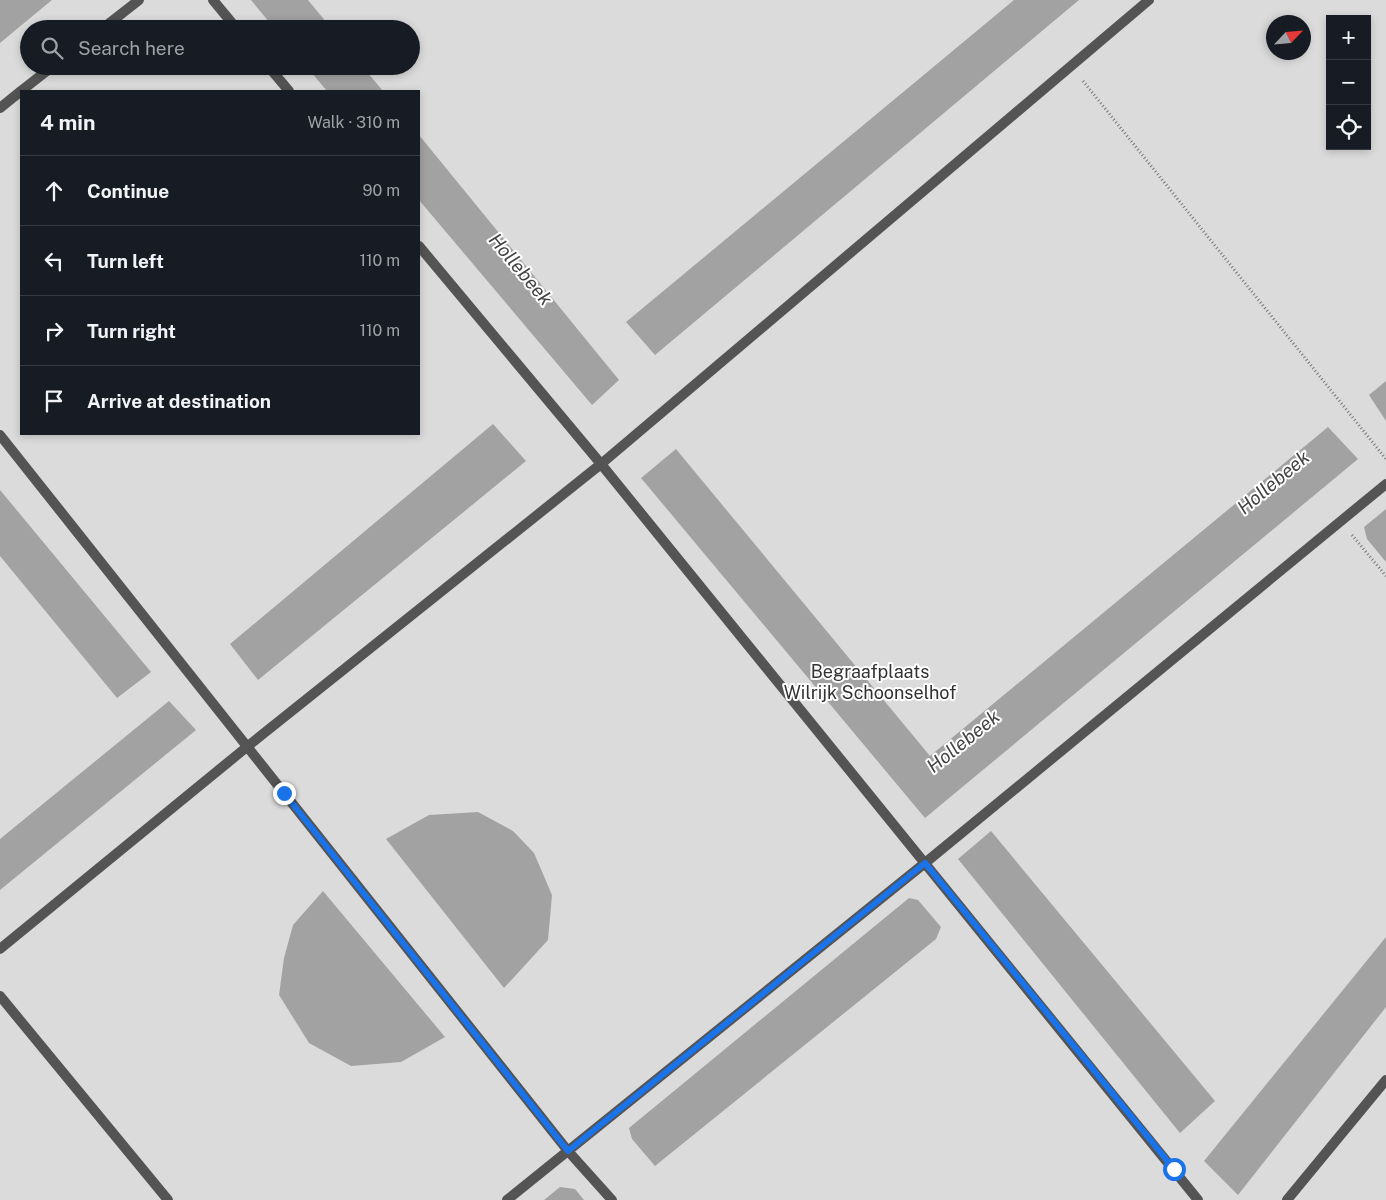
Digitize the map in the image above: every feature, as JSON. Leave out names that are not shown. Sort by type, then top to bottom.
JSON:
[{"type":"lane","points":[[113,20],[139,0]]},
{"type":"lane","points":[[213,0],[230,20]]},
{"type":"lane","points":[[0,949],[248,746],[600,464],[1149,0]]},
{"type":"lane","points":[[22,90],[42,75]]},
{"type":"lane","points":[[276,75],[288,90]]},
{"type":"lane","points":[[0,108],[20,92]]},
{"type":"lane","points":[[420,247],[600,464],[1198,1200]]},
{"type":"lane","points":[[0,434],[568,1151],[612,1200]]},
{"type":"lane","points":[[507,1200],[925,863],[1386,484]]},
{"type":"lane","points":[[0,996],[168,1200]]},
{"type":"lane","points":[[1287,1200],[1386,1080]]},
{"type":"path","points":[[1071,66],[1386,459]]},
{"type":"path","points":[[1340,521],[1386,576]]},
{"type":"green space","name":"Begraafplaats Wilrijk Schoonselhof","points":[[0,0],[1386,0],[1386,1200],[0,1200]]},
{"type":"water","points":[[0,0],[52,0],[28,20],[20,20],[20,26],[0,43]]},
{"type":"water","points":[[251,0],[308,0],[325,20],[268,20]]},
{"type":"water","points":[[1014,0],[1079,0],[655,355],[626,322]]},
{"type":"water","points":[[314,75],[370,75],[382,90],[326,90]]},
{"type":"water","name":"Hollebeek","points":[[420,136],[619,380],[592,405],[420,201]]},
{"type":"water","points":[[1386,381],[1386,421],[1369,395]]},
{"type":"water","points":[[493,424],[526,461],[258,680],[230,644]]},
{"type":"water","name":"Hollebeek","points":[[1328,427],[1358,459],[925,818],[641,478],[676,449],[930,756]]},
{"type":"water","points":[[0,490],[151,672],[117,698],[0,556]]},
{"type":"water","points":[[1386,509],[1386,562],[1367,539],[1364,527]]},
{"type":"water","points":[[169,701],[196,730],[0,890],[0,839]]},
{"type":"water","points":[[478,812],[513,831],[534,853],[552,895],[548,940],[504,988],[386,839],[429,815]]},
{"type":"water","points":[[991,831],[1215,1101],[1180,1133],[958,859]]},
{"type":"water","points":[[323,891],[445,1037],[401,1062],[351,1066],[309,1043],[279,995],[284,958],[293,925]]},
{"type":"water","points":[[909,898],[918,900],[941,927],[936,939],[655,1166],[632,1139],[629,1128]]},
{"type":"water","points":[[1386,937],[1386,1007],[1238,1195],[1204,1161]]},
{"type":"water","points":[[560,1187],[575,1189],[584,1200],[544,1200]]},
{"type":"route","points":[[284,793],[568,1151],[925,863],[1174,1169]]}]
